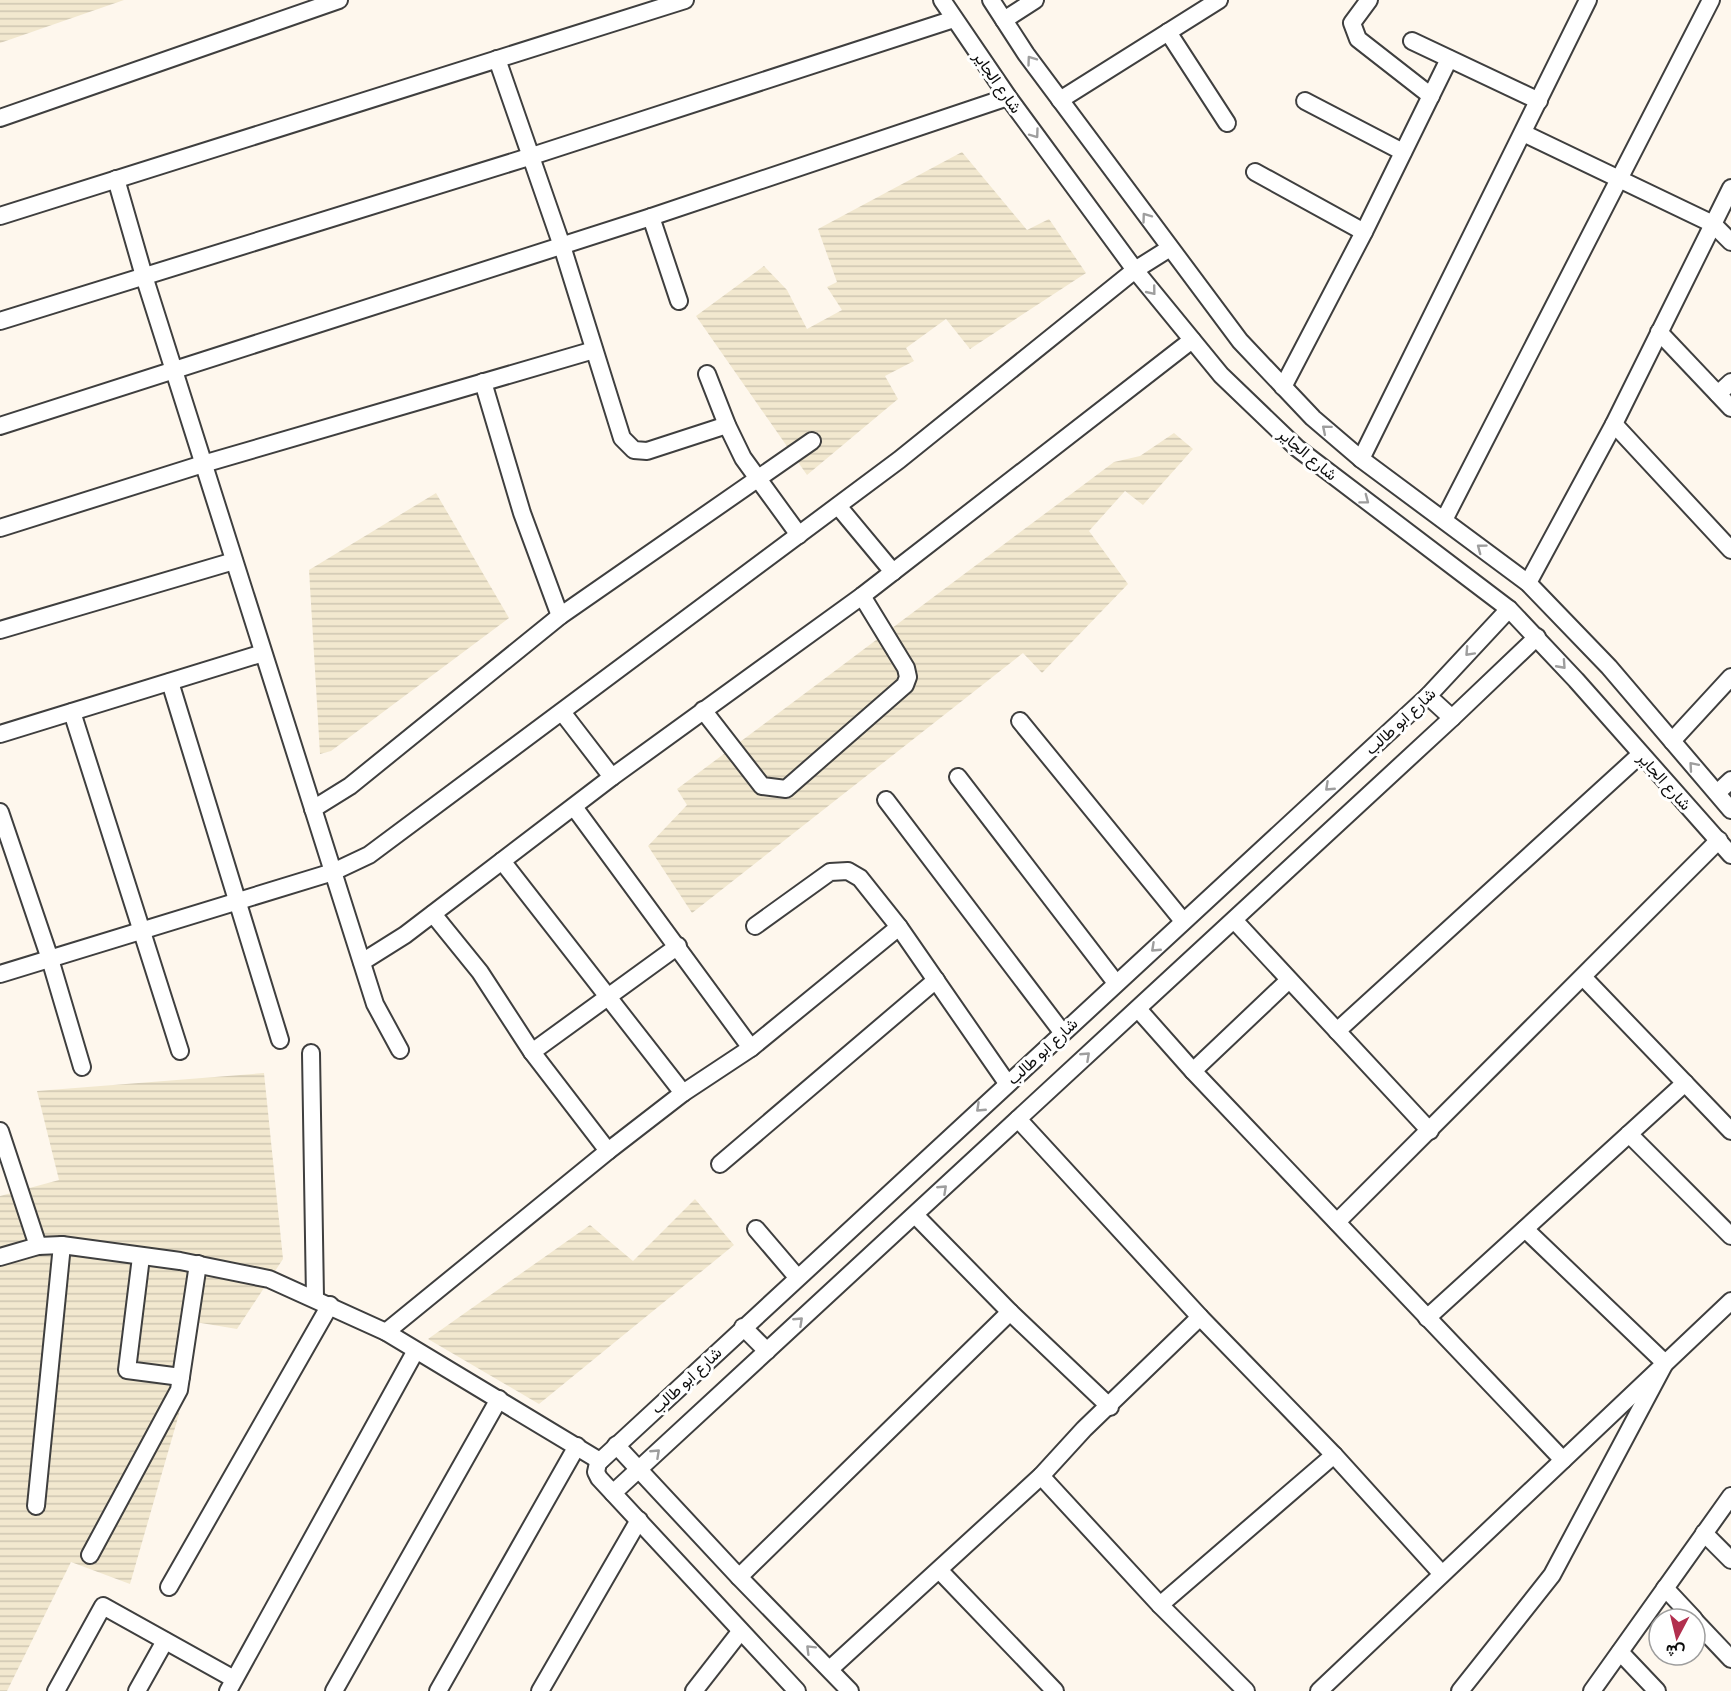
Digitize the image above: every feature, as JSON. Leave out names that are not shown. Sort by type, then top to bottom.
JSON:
[{"type":"street","points":[[0,118],[339,0]]},
{"type":"street","points":[[0,216],[685,0]]},
{"type":"street","name":"شارع الجاير","points":[[942,0],[1008,97],[1135,270],[1221,375],[1297,448],[1509,609],[1537,637],[1731,855]]},
{"type":"street","name":"شارع الجاير","points":[[991,0],[1060,100],[1240,341],[1313,418],[1361,459],[1528,583],[1609,667],[1731,810]]},
{"type":"street","points":[[1004,20],[1035,0]]},
{"type":"street","points":[[1060,100],[1219,0]]},
{"type":"street","points":[[1369,0],[1352,23],[1358,39],[1431,96]]},
{"type":"street","points":[[1444,520],[1710,0]]},
{"type":"street","points":[[1361,459],[1539,101],[1582,2]]},
{"type":"street","points":[[0,321],[532,156],[954,19]]},
{"type":"street","points":[[1168,32],[1227,123]]},
{"type":"street","points":[[1412,41],[1539,101]]},
{"type":"street","points":[[497,59],[562,246],[622,438],[634,450],[647,451],[727,425]]},
{"type":"street","points":[[1283,387],[1364,232],[1449,59]]},
{"type":"street","points":[[0,426],[651,217],[1008,97]]},
{"type":"street","points":[[1305,101],[1403,152]]},
{"type":"street","points":[[1523,133],[1713,224],[1731,242]]},
{"type":"street","points":[[1255,172],[1364,232]]},
{"type":"street","points":[[116,180],[174,372],[375,1004],[400,1050]]},
{"type":"street","points":[[1528,583],[1614,424],[1731,188]]},
{"type":"street","points":[[651,217],[679,301]]},
{"type":"street","points":[[0,974],[333,872],[369,855],[900,460],[1135,270],[1170,248]]},
{"type":"street","points":[[1659,332],[1731,408]]},
{"type":"street","points":[[362,962],[377,955],[612,777],[862,596],[1191,340]]},
{"type":"street","points":[[0,528],[203,464],[594,350]]},
{"type":"street","points":[[707,374],[743,458],[799,535]]},
{"type":"street","points":[[483,382],[522,513],[560,616]]},
{"type":"street","points":[[1718,394],[1731,382]]},
{"type":"street","points":[[1614,424],[1731,550]]},
{"type":"street","points":[[313,809],[350,786],[560,616],[812,441]]},
{"type":"street","points":[[838,506],[893,572]]},
{"type":"street","points":[[0,630],[234,561]]},
{"type":"street","points":[[704,710],[762,786],[786,789],[906,685],[908,677],[906,668],[862,596]]},
{"type":"street","name":"شارع ابو طالب","points":[[600,1461],[1428,696],[1509,609]]},
{"type":"street","name":"شارع ابو طالب","points":[[613,1492],[1234,920],[1537,637]]},
{"type":"street","points":[[0,734],[263,653]]},
{"type":"street","points":[[1672,741],[1731,677]]},
{"type":"street","points":[[170,682],[280,1040]]},
{"type":"street","points":[[1428,696],[1452,718]]},
{"type":"street","points":[[72,712],[144,930],[180,1051]]},
{"type":"street","points":[[562,712],[612,777]]},
{"type":"street","points":[[1020,721],[1183,921]]},
{"type":"street","points":[[1337,1031],[1641,754]]},
{"type":"street","points":[[958,777],[1116,983]]},
{"type":"street","points":[[1717,793],[1731,780]]},
{"type":"street","points":[[886,800],[1062,1032]]},
{"type":"street","points":[[574,807],[751,1047]]},
{"type":"street","points":[[0,812],[50,959],[82,1066]]},
{"type":"street","points":[[1337,1222],[1584,978],[1719,840]]},
{"type":"street","points":[[502,861],[683,1094]]},
{"type":"street","points":[[755,926],[830,872],[848,871],[860,878],[899,927],[1007,1083]]},
{"type":"street","points":[[433,914],[480,972],[532,1052],[608,1150]]},
{"type":"street","points":[[1234,920],[1430,1131]]},
{"type":"street","points":[[386,1332],[608,1150],[751,1047],[899,927]]},
{"type":"street","points":[[532,1052],[678,946]]},
{"type":"street","points":[[1584,978],[1731,1131]]},
{"type":"street","points":[[720,1164],[936,980]]},
{"type":"street","points":[[1192,1071],[1289,980]]},
{"type":"street","points":[[1137,1009],[1192,1071],[1563,1460]]},
{"type":"street","points":[[169,1587],[322,1301],[311,1053]]},
{"type":"street","points":[[1427,1318],[1685,1083]]},
{"type":"street","points":[[1018,1119],[1200,1317],[1334,1455],[1442,1574]]},
{"type":"street","points":[[0,1131],[38,1246]]},
{"type":"street","points":[[1629,1134],[1731,1236]]},
{"type":"street","points":[[918,1219],[1010,1312],[1110,1407]]},
{"type":"street","points":[[756,1229],[797,1277]]},
{"type":"street","points":[[1525,1229],[1665,1363]]},
{"type":"street","points":[[36,1506],[62,1245]]},
{"type":"street","points":[[0,1257],[38,1246],[62,1245],[198,1264],[269,1279],[322,1301],[386,1332],[415,1352],[499,1399],[600,1461],[596,1473],[740,1632],[797,1691]]},
{"type":"street","points":[[141,1257],[127,1370],[181,1377]]},
{"type":"street","points":[[90,1555],[179,1390],[198,1264]]},
{"type":"street","points":[[1319,1691],[1731,1301]]},
{"type":"street","points":[[739,1577],[1010,1312]]},
{"type":"street","points":[[830,1669],[1041,1476],[1084,1430],[1200,1317]]},
{"type":"street","points":[[743,1327],[767,1351]]},
{"type":"street","points":[[56,1691],[103,1606],[165,1641],[231,1685],[415,1352]]},
{"type":"street","points":[[1460,1691],[1552,1575],[1665,1363]]},
{"type":"street","points":[[334,1691],[499,1399]]},
{"type":"street","points":[[616,1445],[637,1470],[850,1691]]},
{"type":"street","points":[[438,1691],[577,1446]]},
{"type":"street","points":[[1160,1605],[1334,1455]]},
{"type":"street","points":[[1041,1476],[1160,1605],[1246,1691]]},
{"type":"street","points":[[1592,1691],[1731,1496]]},
{"type":"street","points":[[540,1691],[639,1520]]},
{"type":"street","points":[[1704,1533],[1731,1560]]},
{"type":"street","points":[[940,1570],[1055,1691]]},
{"type":"street","points":[[1665,1588],[1682,1607]]},
{"type":"street","points":[[694,1691],[740,1632]]},
{"type":"street","points":[[1707,1634],[1731,1659]]},
{"type":"street","points":[[137,1691],[165,1641]]},
{"type":"street","points":[[1620,1652],[1657,1691]]},
{"type":"shaded area","points":[[0,0],[124,0],[0,43]]},
{"type":"shaded area","points":[[962,152],[1027,230],[1049,219],[1086,273],[970,349],[946,319],[906,348],[914,361],[885,376],[898,399],[807,475],[696,316],[764,266],[787,290],[807,329],[842,310],[827,287],[837,282],[818,229]]},
{"type":"shaded area","points":[[1174,433],[1193,449],[1143,505],[1125,491],[1089,531],[1128,584],[1042,673],[1023,653],[692,913],[648,846],[687,805],[677,789],[1114,462],[1140,456]]},
{"type":"shaded area","points":[[436,493],[509,618],[331,751],[320,754],[309,570]]},
{"type":"shaded area","points":[[264,1073],[283,1259],[237,1329],[183,1320],[179,1414],[130,1584],[71,1562],[7,1691],[0,1691],[0,1196],[59,1180],[37,1091]]},
{"type":"shaded area","points":[[695,1199],[734,1245],[539,1404],[428,1339],[590,1225],[633,1261]]}]
